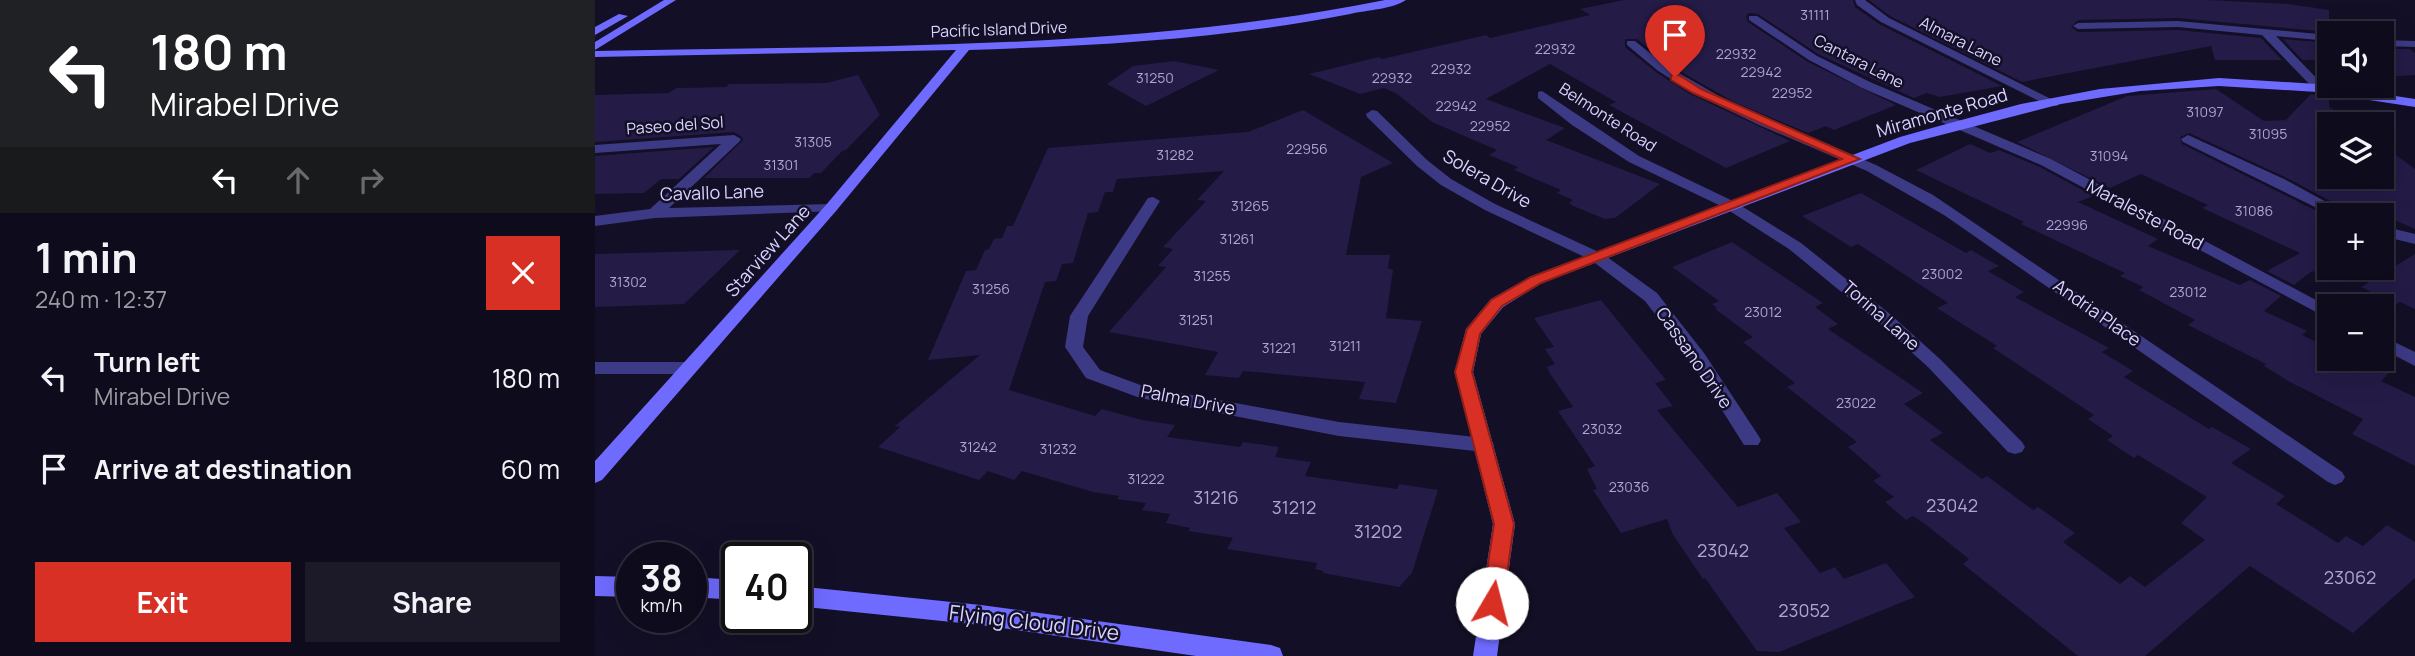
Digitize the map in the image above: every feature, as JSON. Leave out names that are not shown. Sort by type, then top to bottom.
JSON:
[{"type":"street","points":[[595,32],[658,0]]},
{"type":"street","points":[[595,47],[671,0]]},
{"type":"street","name":"Pacific Island Drive","points":[[595,54],[965,47],[1113,41],[1292,20],[1401,0]]},
{"type":"street","name":"Almara Lane","points":[[1860,0],[1861,4],[1885,20],[2053,103]]},
{"type":"street","name":"Cantara Lane","points":[[1752,18],[1813,58],[1866,85],[1957,124]]},
{"type":"street","points":[[2078,26],[2178,24],[2317,37]]},
{"type":"street","points":[[2265,32],[2317,85]]},
{"type":"street","name":"Andria Place","points":[[1631,43],[1654,64],[1697,91],[1821,147],[1854,159],[1908,186],[1987,237],[2335,477]]},
{"type":"street","points":[[2394,43],[2415,44]]},
{"type":"street","name":"Starview Lane","points":[[595,475],[831,208],[965,47]]},
{"type":"street","name":"Miramonte Road","points":[[1485,656],[1504,524],[1464,372],[1472,333],[1497,303],[1536,280],[1854,159],[1957,124],[2117,91],[2217,82],[2317,87]]},
{"type":"street","name":"Belmonte Road","points":[[1542,95],[1577,122],[1634,159],[1730,205]]},
{"type":"street","name":"Miramonte Road","points":[[2385,98],[2415,103]]},
{"type":"street","name":"Solera Drive","points":[[1372,114],[1422,163],[1446,182],[1490,207],[1597,257]]},
{"type":"street","name":"Maraleste Road","points":[[1957,124],[2058,169],[2317,308]]},
{"type":"street","name":"Paseo del Sol","points":[[595,149],[734,139],[655,213]]},
{"type":"street","points":[[2188,139],[2320,203]]},
{"type":"street","name":"Palma Drive","points":[[1153,201],[1079,316],[1074,347],[1093,374],[1140,392],[1339,429],[1484,445]]},
{"type":"street","name":"Torina Lane","points":[[1730,205],[1795,246],[1875,310],[1934,363],[2015,447]]},
{"type":"street","name":"Cavallo Lane","points":[[595,221],[655,213],[831,208]]},
{"type":"street","points":[[2394,234],[2415,239]]},
{"type":"street","name":"Cassano Drive","points":[[1597,257],[1651,298],[1698,357],[1751,440]]},
{"type":"street","points":[[2394,349],[2415,360]]},
{"type":"street","points":[[595,368],[689,368]]},
{"type":"street","points":[[595,586],[616,587]]},
{"type":"street","name":"Flying Cloud Drive","points":[[812,598],[981,615],[1271,656]]},
{"type":"building","points":[[1624,0],[1853,0],[1855,7],[1879,24],[2002,86],[1940,97],[1927,93],[1914,98],[1818,54],[1758,14],[1749,13],[1746,16],[1748,22],[1808,62],[1896,105],[1834,130],[1826,126],[1808,133],[1734,102],[1666,63],[1637,39],[1625,39],[1625,47],[1688,93],[1790,141],[1726,168],[1609,105],[1616,102],[1550,64],[1486,99],[1565,128],[1546,140],[1660,184],[1615,218],[1605,219],[1573,206],[1569,203],[1573,200],[1557,193],[1561,190],[1514,170],[1518,167],[1489,155],[1497,150],[1432,122],[1397,94],[1384,88],[1360,94],[1309,74],[1379,57],[1382,59],[1486,35],[1490,38],[1590,15],[1580,9]]},
{"type":"building","points":[[1869,0],[2208,0],[2288,4],[2329,10],[2329,21],[2317,21],[2317,31],[2178,18],[2078,20],[2071,27],[2078,32],[2178,30],[2261,38],[2282,60],[2215,60],[2211,46],[2022,82],[1890,16]]},
{"type":"building","points":[[2283,39],[2317,42],[2317,60],[2302,60]]},
{"type":"building","points":[[2394,49],[2410,49],[2415,53],[2415,75],[2394,76]]},
{"type":"building","points":[[1174,61],[1219,70],[1146,106],[1107,84],[1133,66]]},
{"type":"building","points":[[858,75],[880,115],[821,173],[814,173],[809,178],[704,178],[743,140],[734,132],[595,142],[595,95],[669,93],[676,88],[726,87],[729,84],[826,83]]},
{"type":"building","points":[[2216,89],[2264,121],[2286,120],[2311,94],[2317,95],[2317,98],[2329,98],[2329,107],[2336,112],[2317,112],[2317,189],[2394,189],[2394,154],[2415,169],[2415,229],[2394,220],[2394,203],[2334,203],[2285,177],[2189,133],[2180,137],[2182,144],[2317,211],[2317,273],[2312,271],[2294,285],[2267,271],[2300,253],[2202,208],[2208,205],[2141,174],[2110,188],[2017,142],[2127,96]]},
{"type":"building","points":[[1303,110],[1393,163],[1361,177],[1346,255],[1390,255],[1388,268],[1393,270],[1386,318],[1422,321],[1396,403],[1359,399],[1365,382],[1243,371],[1239,378],[1205,375],[1218,352],[1109,332],[1166,267],[1158,266],[1173,249],[1163,247],[1206,201],[1197,200],[1224,171],[1117,179],[1113,192],[1105,192],[1098,212],[1088,213],[1073,263],[1062,264],[1056,281],[1045,282],[1009,390],[1095,416],[1102,409],[1142,420],[1175,425],[1167,437],[1240,447],[1243,442],[1279,447],[1275,457],[1311,462],[1305,476],[1397,489],[1399,484],[1438,490],[1412,573],[1399,587],[1323,573],[1315,569],[1317,563],[1227,549],[1233,538],[1188,531],[1190,528],[1166,523],[1170,514],[1142,510],[1146,503],[1117,499],[1119,496],[1093,492],[1022,471],[1014,480],[988,471],[979,480],[878,447],[900,427],[895,426],[980,355],[928,360],[966,271],[976,270],[985,250],[989,249],[994,239],[1002,238],[1007,226],[1013,226],[1048,148],[1248,132]]},
{"type":"building","points":[[1970,144],[1990,153],[1999,150],[2040,167],[2093,196],[2078,202],[2158,239],[2148,246],[2240,285],[2250,280],[2281,296],[2264,311],[2307,331],[2302,335],[2317,342],[2317,371],[2391,371],[2381,381],[2415,397],[2415,466],[2352,434],[2363,419],[2290,382],[2264,366],[2266,364],[2188,325],[2195,320],[2139,290],[2143,287],[2120,276],[2125,273],[1916,170]]},
{"type":"building","points":[[714,147],[679,179],[661,179],[644,193],[595,194],[595,156]]},
{"type":"building","points":[[1861,193],[1966,253],[1971,250],[1999,266],[1988,271],[2024,292],[2015,297],[2109,348],[2102,352],[2133,371],[2124,377],[2209,429],[2212,427],[2251,449],[2231,463],[2285,496],[2276,504],[2338,543],[2346,536],[2363,546],[2387,525],[2415,542],[2415,578],[2353,633],[2250,566],[2145,656],[2078,656],[1963,564],[1969,559],[1925,524],[1913,516],[1906,520],[1885,502],[1894,497],[1873,481],[1881,476],[1848,447],[1857,442],[1787,387],[1795,383],[1743,342],[1753,337],[1715,309],[1717,308],[1712,304],[1719,301],[1672,267],[1732,242],[1823,303],[1815,307],[1838,324],[1828,329],[1923,393],[1904,404],[1943,433],[1930,440],[1982,479],[1987,476],[2033,510],[2038,507],[2075,533],[2063,542],[2120,584],[2130,576],[2145,587],[2205,540],[2181,523],[2207,497],[2138,455],[2134,458],[2107,440],[2113,436],[2088,419],[2094,415],[1993,348],[1997,346],[1937,308],[1948,303],[1858,244],[1851,247],[1802,216]]},
{"type":"building","points":[[740,250],[684,304],[595,307],[595,254]]},
{"type":"building","points":[[2415,254],[2415,309],[2400,302],[2394,303],[2394,294],[2376,294],[2361,287],[2372,280],[2394,280],[2394,267]]},
{"type":"building","points":[[1601,300],[1666,380],[1655,383],[1673,406],[1657,410],[1738,507],[1777,493],[1801,522],[1784,528],[1820,573],[1835,567],[1844,579],[1886,563],[1915,597],[1779,652],[1757,651],[1673,535],[1667,519],[1621,533],[1593,490],[1597,489],[1587,469],[1595,466],[1558,411],[1573,407],[1549,372],[1547,367],[1555,364],[1545,349],[1554,347],[1534,318]]},
{"type":"route","points":[[1492,603],[1504,524],[1464,372],[1472,333],[1497,303],[1536,280],[1854,159],[1821,147],[1697,91],[1675,77]]}]
